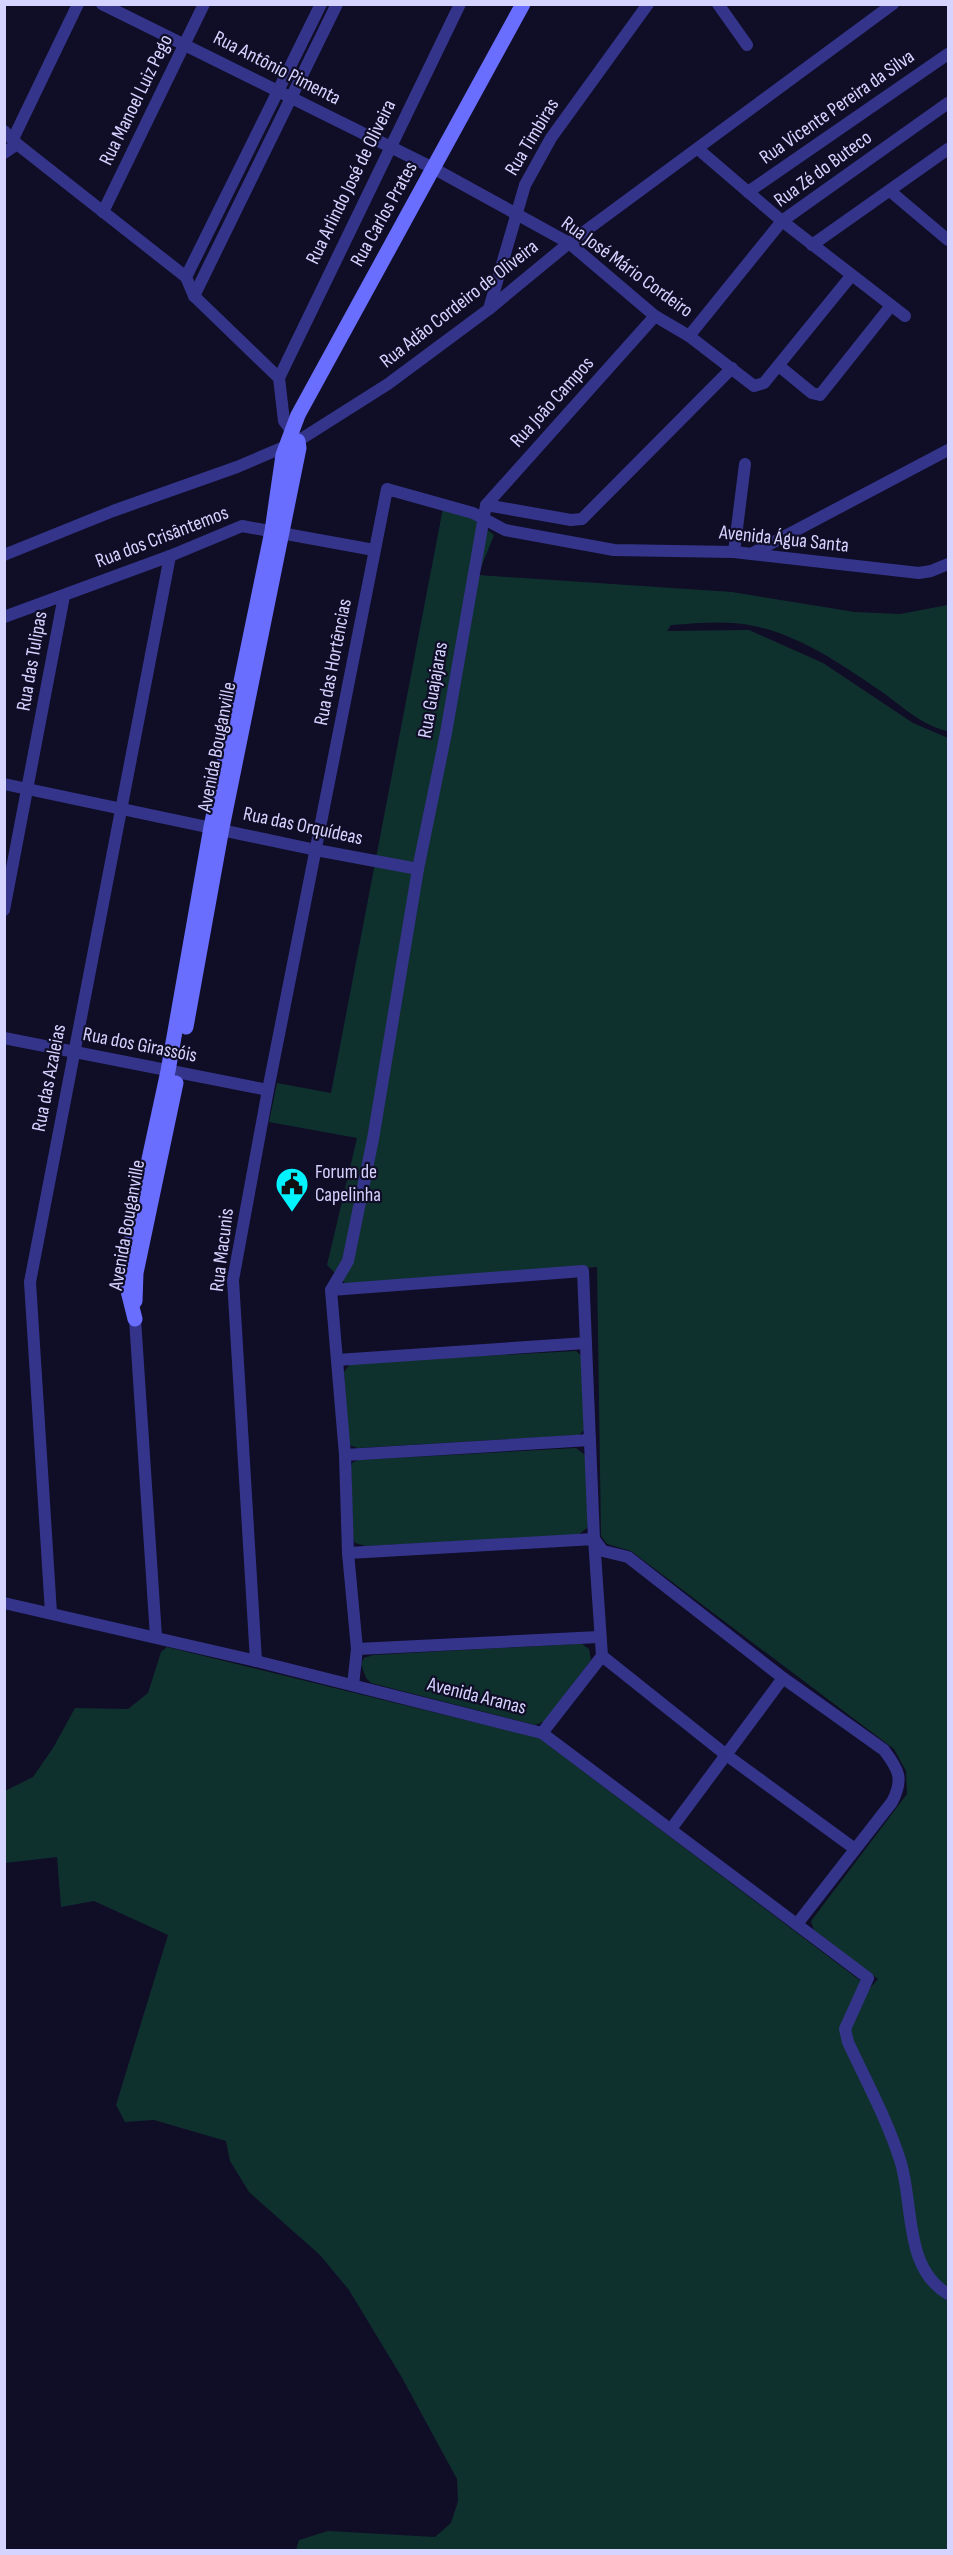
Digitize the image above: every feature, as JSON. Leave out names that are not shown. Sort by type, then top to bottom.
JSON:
[{"type":"street","points":[[4,153],[78,4]]},
{"type":"street","name":"Rua Antônio Pimenta","points":[[102,4],[433,168]]},
{"type":"street","name":"Rua Manoel Luiz Pego","points":[[103,212],[204,4]]},
{"type":"street","points":[[186,278],[321,4]]},
{"type":"street","points":[[194,296],[337,4]]},
{"type":"street","name":"Rua Arlindo José de Oliveira","points":[[279,378],[460,4]]},
{"type":"street","name":"Rua Carlos Prates","points":[[292,439],[298,415],[523,4]]},
{"type":"street","name":"Rua Timbiras","points":[[489,309],[525,185],[551,138],[648,4]]},
{"type":"street","points":[[718,4],[747,45]]},
{"type":"street","name":"Rua Adão Cordeiro de Oliveira","points":[[4,555],[113,511],[237,467],[292,439],[388,384],[489,309],[568,243],[893,4]]},
{"type":"street","name":"Rua Vicente Pereira da Silva","points":[[748,192],[948,54]]},
{"type":"street","name":"Rua Zé do Buteco","points":[[689,336],[782,221],[948,104]]},
{"type":"street","points":[[12,138],[186,278],[194,296],[279,378],[284,421],[292,439]]},
{"type":"street","points":[[698,149],[782,221],[905,316]]},
{"type":"street","points":[[812,245],[948,149]]},
{"type":"street","name":"Rua José Mário Cordeiro","points":[[433,168],[568,243],[655,316],[689,336],[732,368],[749,384],[754,386],[764,383],[779,366]]},
{"type":"street","points":[[890,191],[948,240]]},
{"type":"street","points":[[851,276],[779,366],[812,393],[820,395],[891,307]]},
{"type":"street","name":"Rua João Campos","points":[[486,505],[655,316]]},
{"type":"street","points":[[484,518],[486,505],[571,520],[582,519],[732,368]]},
{"type":"street","name":"Avenida Bouganville","points":[[135,1319],[124,1275],[173,1072],[216,828],[277,532],[283,455],[292,439]]},
{"type":"street","points":[[751,554],[948,450]]},
{"type":"street","points":[[734,552],[745,464]]},
{"type":"street","name":"Rua das Hortências","points":[[316,850],[387,489],[394,491]]},
{"type":"street","name":"Avenida Água Santa","points":[[394,491],[484,518],[505,530],[614,550],[734,552],[919,573],[948,564]]},
{"type":"street","name":"Rua Guajajaras","points":[[331,1290],[348,1261],[373,1139],[418,869],[446,733],[484,518]]},
{"type":"street","name":"Rua dos Crisântemos","points":[[4,617],[171,556],[242,526],[374,550]]},
{"type":"street","name":"Rua das Azaleias","points":[[51,1613],[30,1282],[120,809],[171,556]]},
{"type":"street","name":"Rua das Tulipas","points":[[4,910],[29,789],[64,596]]},
{"type":"street","name":"Rua das Orquídeas","points":[[4,784],[316,850],[418,869]]},
{"type":"street","name":"Rua Macunis","points":[[256,1661],[233,1280],[316,850]]},
{"type":"street","name":"Rua dos Girassóis","points":[[4,1038],[268,1090]]},
{"type":"street","points":[[353,1685],[357,1649],[348,1553],[345,1455],[331,1290],[583,1271],[594,1539],[602,1656],[725,1754],[855,1849]]},
{"type":"street","points":[[135,1319],[156,1637]]},
{"type":"street","points":[[338,1360],[586,1343]]},
{"type":"street","points":[[345,1455],[590,1440]]},
{"type":"street","points":[[348,1553],[594,1539]]},
{"type":"street","points":[[594,1539],[603,1551],[628,1557],[783,1678],[884,1750],[896,1765],[900,1786],[892,1802],[797,1924]]},
{"type":"street","name":"Avenida Aranas","points":[[4,1603],[256,1661],[542,1733],[868,1978],[845,2029],[848,2042],[901,2161],[917,2252],[935,2283],[948,2294]]},
{"type":"street","points":[[357,1649],[599,1637]]},
{"type":"street","points":[[542,1733],[602,1656]]},
{"type":"street","points":[[670,1829],[783,1678]]},
{"type":"green space","points":[[443,508],[472,518],[494,535],[478,575],[732,592],[855,612],[900,614],[948,605],[948,731],[923,721],[839,663],[789,637],[754,626],[734,623],[671,625],[667,631],[749,630],[823,663],[913,723],[948,738],[948,2550],[296,2550],[299,2540],[328,2531],[435,2537],[451,2523],[458,2501],[457,2479],[401,2376],[349,2290],[320,2255],[249,2192],[230,2161],[226,2141],[154,2120],[125,2122],[116,2105],[168,1935],[94,1901],[61,1907],[57,1857],[5,1863],[5,1791],[33,1777],[53,1748],[75,1708],[128,1709],[148,1693],[161,1652],[167,1647],[539,1738],[870,1988],[878,1979],[814,1930],[811,1921],[907,1794],[906,1771],[894,1749],[631,1551],[607,1544],[601,1536],[597,1267],[346,1284],[327,1265],[357,1138],[269,1122],[277,1083],[331,1093]]},
{"type":"green space","points":[[576,1351],[582,1356],[584,1430],[579,1435],[358,1448],[349,1445],[344,1372],[351,1363]]},
{"type":"green space","points":[[576,1448],[585,1455],[589,1522],[587,1528],[578,1535],[366,1546],[355,1543],[351,1467],[352,1463],[358,1460]]},
{"type":"green space","points":[[582,1644],[589,1649],[591,1660],[545,1721],[535,1725],[371,1683],[366,1678],[361,1664],[364,1658],[373,1655]]},
{"type":"place","name":"Forum de Capelinha","points":[[292,1213]]}]
